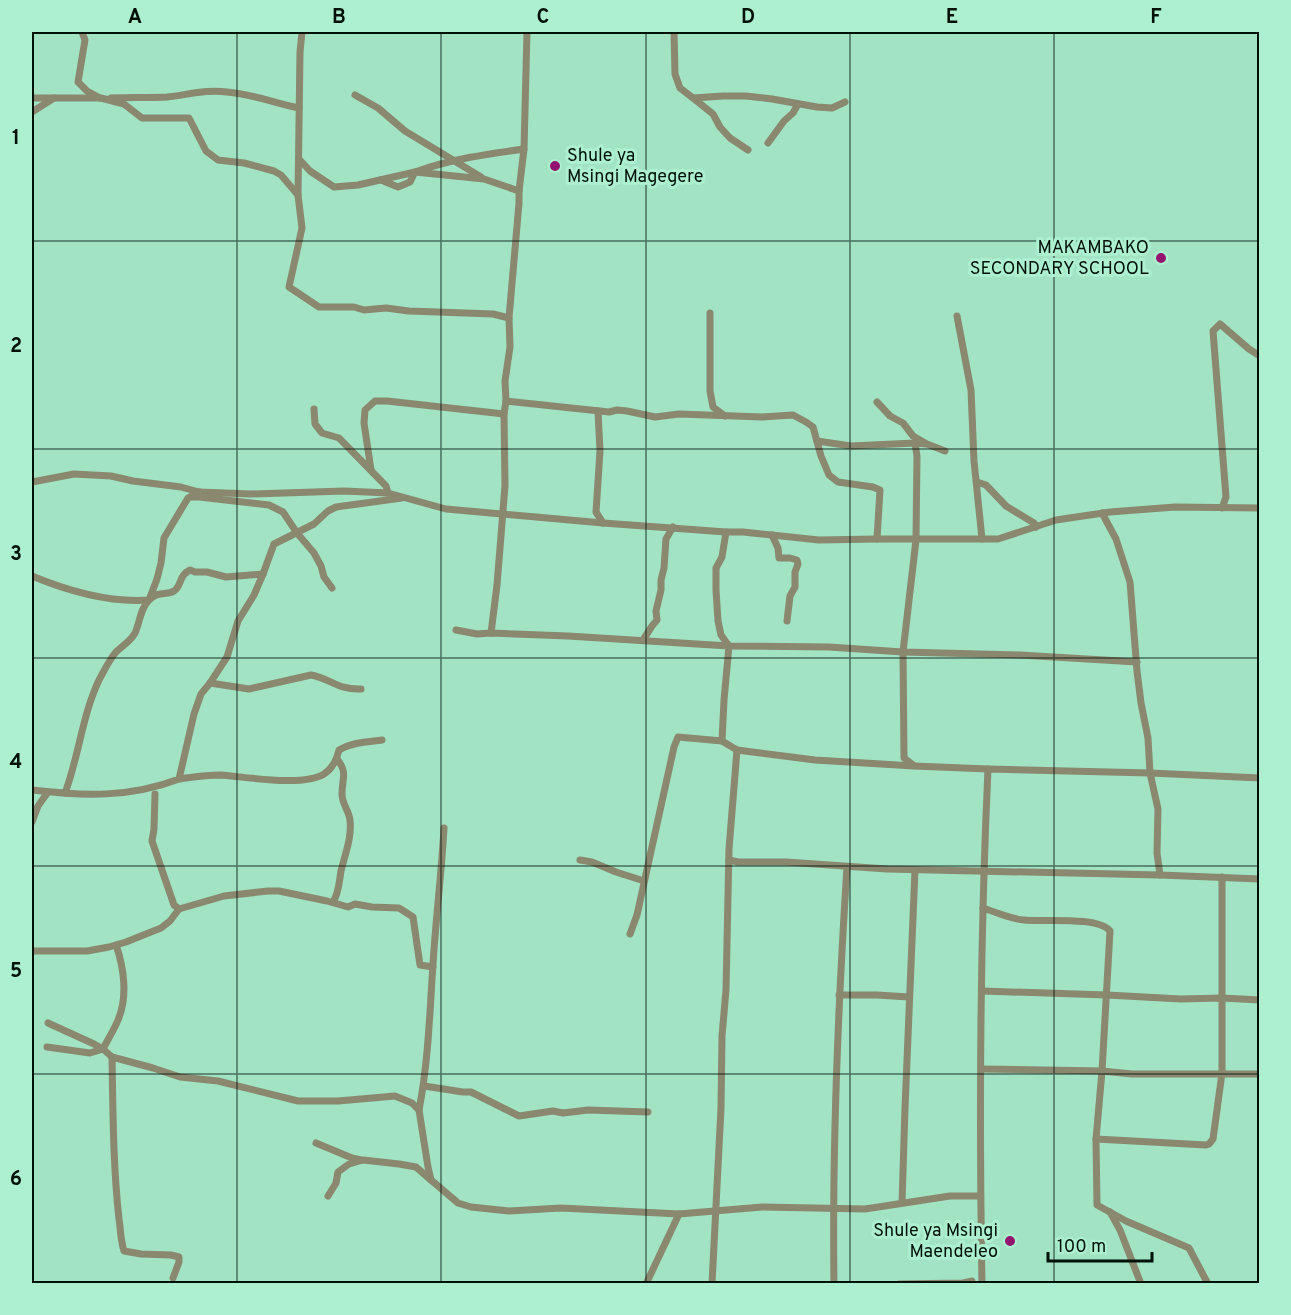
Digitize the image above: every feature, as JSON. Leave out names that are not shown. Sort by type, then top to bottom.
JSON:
[{"type":"street","points":[[81,32],[85,40],[78,82],[87,91],[100,98],[124,104],[142,118],[189,118],[206,151],[218,159],[274,171],[281,175],[298,195]]},
{"type":"street","points":[[302,32],[298,195],[302,228],[289,286],[318,307],[493,314],[509,318]]},
{"type":"street","points":[[491,633],[505,486],[505,381],[510,346],[509,318],[524,149],[527,32]]},
{"type":"street","points":[[674,32],[675,74],[680,88],[713,114],[720,127],[730,138],[748,150]]},
{"type":"street","points":[[32,98],[166,97],[224,91],[300,108]]},
{"type":"street","points":[[355,95],[378,108],[435,150],[484,179]]},
{"type":"street","points":[[693,98],[746,96],[832,108],[845,102]]},
{"type":"street","points":[[32,112],[54,98]]},
{"type":"street","points":[[768,143],[798,104]]},
{"type":"street","points":[[299,159],[310,171],[334,187],[381,180],[454,160],[524,149]]},
{"type":"street","points":[[415,172],[484,179],[519,191]]},
{"type":"street","points":[[710,313],[712,406],[725,416]]},
{"type":"street","points":[[957,316],[971,390],[974,461],[982,539]]},
{"type":"street","points":[[1222,508],[1226,497],[1226,487],[1214,331],[1220,324],[1260,356]]},
{"type":"street","points":[[371,470],[364,423],[365,410],[375,401],[504,414]]},
{"type":"street","points":[[506,401],[609,412],[627,411],[655,417],[679,414],[762,417],[792,415],[813,428],[829,475],[838,482],[880,490],[877,539]]},
{"type":"street","points":[[877,402],[890,416],[903,423],[913,436],[945,451]]},
{"type":"street","points":[[314,409],[315,424],[322,433],[339,438],[386,486],[388,493]]},
{"type":"street","points":[[598,411],[600,451],[596,512],[603,523]]},
{"type":"street","points":[[817,441],[851,446],[927,444]]},
{"type":"street","points":[[914,766],[904,758],[903,652],[916,540],[918,472],[915,443]]},
{"type":"street","points":[[32,482],[74,474],[111,476],[200,492],[388,493],[446,509],[819,540],[998,539],[1056,520],[1102,513],[1176,507],[1260,508]]},
{"type":"street","points":[[977,482],[986,485],[1006,506],[1036,526]]},
{"type":"street","points":[[65,794],[76,760],[85,718],[99,681],[116,651],[135,634],[143,609],[157,579],[164,538],[188,498],[200,492]]},
{"type":"street","points":[[188,498],[199,497],[269,505],[283,512],[314,552],[324,577],[332,588]]},
{"type":"street","points":[[179,778],[201,694],[228,657],[238,621],[254,595],[274,544],[314,524],[336,507],[405,498]]},
{"type":"street","points":[[1102,513],[1116,539],[1130,582],[1137,671],[1148,738],[1150,773],[1158,809],[1157,853],[1160,874]]},
{"type":"street","points":[[643,640],[657,620],[656,611],[662,590],[666,539],[673,527]]},
{"type":"street","points":[[722,741],[729,646],[721,635],[718,621],[716,568],[722,557],[726,532]]},
{"type":"street","points":[[772,535],[778,548],[779,558],[797,560],[798,564],[787,621]]},
{"type":"street","points":[[32,576],[54,585],[105,598],[149,600],[158,594],[170,594],[177,589],[180,579],[190,570],[226,577],[263,574]]},
{"type":"street","points":[[456,630],[477,634],[643,640],[729,646],[1020,655],[1137,662]]},
{"type":"street","points":[[210,683],[249,689],[311,675],[336,686],[349,689],[361,688]]},
{"type":"street","points":[[630,934],[637,915],[674,747],[678,738],[722,741],[737,750],[815,760],[988,769],[1260,778]]},
{"type":"street","points":[[32,790],[65,794],[112,794],[134,792],[179,778],[201,776],[296,780],[326,773],[337,759],[339,750],[346,746],[357,742],[382,740]]},
{"type":"street","points":[[712,1284],[721,1108],[722,1036],[726,990],[727,894],[737,750]]},
{"type":"street","points":[[333,902],[337,897],[350,838],[350,818],[343,804],[342,795],[344,768],[337,759]]},
{"type":"street","points":[[982,1284],[980,1196],[983,870],[988,769]]},
{"type":"street","points":[[32,822],[38,806],[48,792]]},
{"type":"street","points":[[155,794],[152,842],[174,905],[179,909]]},
{"type":"street","points":[[431,1180],[419,1110],[424,1086],[430,1025],[444,828]]},
{"type":"street","points":[[580,860],[592,862],[644,881]]},
{"type":"street","points":[[729,860],[915,870],[1160,874],[1260,879]]},
{"type":"street","points":[[834,1284],[833,1209],[838,995],[847,867]]},
{"type":"street","points":[[902,1203],[915,870]]},
{"type":"street","points":[[1095,1139],[1206,1145],[1213,1139],[1222,1073],[1222,877]]},
{"type":"street","points":[[32,951],[87,951],[116,945],[160,928],[170,921],[179,909],[224,896],[279,891],[348,907],[355,904],[399,908],[413,917],[420,965],[433,967]]},
{"type":"street","points":[[983,908],[1021,920],[1083,922],[1108,928],[1111,935],[1095,1139],[1097,1205],[1126,1221],[1189,1248],[1208,1284]]},
{"type":"street","points":[[47,1047],[90,1053],[103,1049],[118,1020],[124,995],[120,958],[116,945]]},
{"type":"street","points":[[982,991],[1260,1000]]},
{"type":"street","points":[[838,995],[909,997]]},
{"type":"street","points":[[48,1023],[103,1049],[112,1057],[180,1077],[218,1081],[298,1101],[338,1101],[395,1096],[412,1103],[419,1110]]},
{"type":"street","points":[[112,1057],[116,1188],[120,1235],[124,1251],[179,1257],[173,1278]]},
{"type":"street","points":[[981,1069],[1102,1071],[1132,1074],[1260,1074]]},
{"type":"street","points":[[424,1086],[471,1092],[519,1116],[553,1111],[563,1113],[588,1110],[648,1112]]},
{"type":"street","points":[[316,1143],[352,1158],[416,1167],[458,1203],[471,1207],[509,1211],[561,1208],[679,1214],[762,1207],[865,1209],[950,1196],[980,1196]]},
{"type":"street","points":[[328,1196],[336,1183],[338,1172],[349,1164],[363,1160]]},
{"type":"street","points":[[1110,1212],[1120,1230],[1141,1284]]},
{"type":"street","points":[[646,1284],[679,1214]]},
{"type":"street","points":[[899,1284],[972,1281]]},
{"type":"place","name":"Shule ya Msingi Magegere","points":[[555,166]]},
{"type":"place","name":"MAKAMBAKO SECONDARY SCHOOL","points":[[1161,258]]},
{"type":"place","name":"Shule ya Msingi Maendeleo","points":[[1010,1241]]}]
